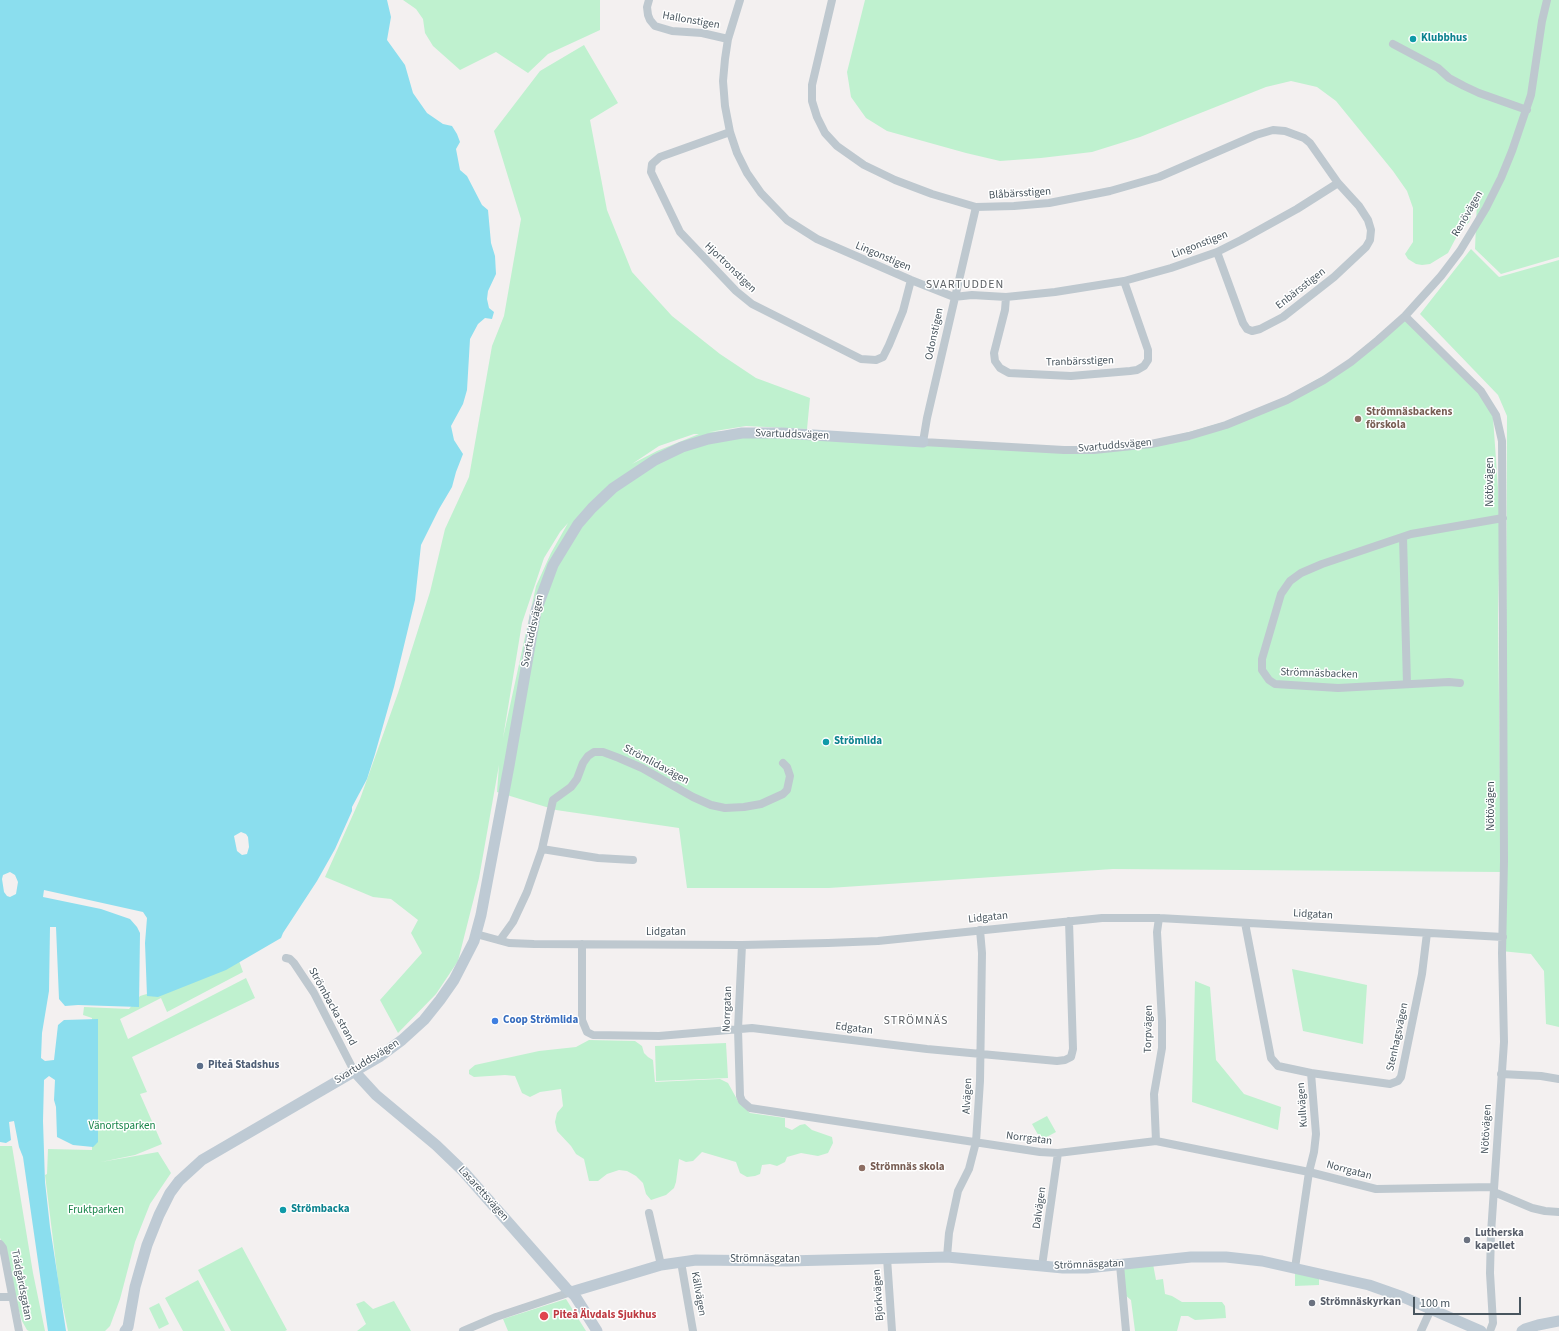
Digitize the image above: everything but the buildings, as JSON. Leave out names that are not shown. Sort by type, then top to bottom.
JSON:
[{"type":"street","name":"Hallonstigen","points":[[649,0],[648,14],[650,20],[655,26],[672,30],[702,33],[728,39]]},
{"type":"street","name":"Lingonstigen","points":[[740,0],[728,39],[723,81],[724,106],[737,153],[747,173],[761,193],[787,220],[802,231],[831,246],[954,297],[972,295],[1006,297],[1055,292],[1124,281],[1171,268],[1217,252],[1267,226],[1338,183]]},
{"type":"street","name":"Blåbärsstigen","points":[[832,0],[812,85],[812,101],[817,117],[825,133],[837,146],[864,165],[895,180],[932,194],[976,208],[1049,203],[1110,191],[1159,177],[1244,139],[1273,130],[1285,131],[1304,138],[1310,143],[1338,183]]},
{"type":"street","name":"Renövägen","points":[[1405,316],[1441,276],[1460,251],[1501,178],[1527,110],[1531,95],[1542,21],[1547,0]]},
{"type":"street","points":[[1393,44],[1438,68],[1449,78],[1464,86],[1527,110]]},
{"type":"street","name":"Hjortronstigen","points":[[730,132],[660,157],[652,164],[651,172],[680,232],[736,291],[752,304],[861,359],[876,360],[883,357],[889,345],[903,311],[911,280]]},
{"type":"street","name":"Enbärsstigen","points":[[1217,252],[1247,329],[1252,331],[1260,329],[1283,317],[1334,277],[1366,247],[1370,240],[1371,230],[1368,220],[1359,206],[1338,183]]},
{"type":"street","name":"Odonstigen","points":[[923,442],[954,297],[976,208]]},
{"type":"street","name":"Tranbärsstigen","points":[[1006,297],[994,353],[995,361],[1000,368],[1009,373],[1071,376],[1130,371],[1137,370],[1144,366],[1148,360],[1148,350],[1124,281]]},
{"type":"street","name":"Svartuddsvägen","points":[[126,1331],[135,1287],[147,1245],[170,1193],[179,1181],[202,1160],[380,1057],[424,1020],[454,980],[466,960],[476,934],[488,879],[536,611],[553,565],[578,524],[613,488],[633,473],[682,447],[742,433],[782,433],[1064,450],[1094,450],[1151,444],[1189,436],[1252,415],[1287,400],[1351,362],[1405,316]]},
{"type":"street","name":"Nötövägen","points":[[1405,316],[1476,385],[1492,407],[1499,424],[1502,441],[1504,1042],[1490,1253],[1493,1323],[1490,1331]]},
{"type":"street","name":"Strömnäsbacken","points":[[1460,683],[1449,682],[1338,688],[1275,684],[1264,674],[1261,665],[1281,594],[1290,581],[1301,573],[1322,564],[1421,532],[1502,518]]},
{"type":"street","points":[[1403,537],[1407,684]]},
{"type":"street","name":"Strömlidavägen","points":[[500,940],[516,916],[527,892],[542,849],[553,800],[572,787],[577,779],[583,763],[588,756],[594,752],[603,752],[619,758],[642,768],[693,797],[711,805],[725,808],[761,804],[783,794],[787,790],[790,776],[787,767],[783,763]]},
{"type":"street","points":[[542,849],[598,858],[633,860]]},
{"type":"street","name":"Lidgatan","points":[[476,934],[509,943],[534,944],[742,944],[878,941],[1102,918],[1159,918],[1503,937]]},
{"type":"street","name":"Torpvägen","points":[[1156,1141],[1154,1094],[1162,1048],[1157,932],[1159,918]]},
{"type":"street","name":"Edgatan","points":[[582,944],[582,1020],[587,1032],[592,1035],[659,1036],[738,1029],[774,1030],[899,1046],[1057,1061],[1065,1060],[1071,1057],[1073,1049],[1069,921]]},
{"type":"street","name":"Kullvägen","points":[[1245,923],[1271,1058],[1278,1066],[1311,1073],[1316,1134],[1295,1268]]},
{"type":"street","name":"Alvägen","points":[[947,1257],[949,1233],[958,1191],[969,1169],[976,1142],[980,1081],[982,952],[980,930]]},
{"type":"street","name":"Stenhagsvägen","points":[[1311,1073],[1390,1084],[1398,1081],[1401,1077],[1416,1005],[1427,933]]},
{"type":"street","name":"Norrgatan","points":[[742,944],[738,1029],[740,1096],[742,1101],[750,1108],[1040,1152],[1058,1153],[1156,1141],[1309,1172],[1376,1189],[1494,1190],[1532,1208],[1559,1212]]},
{"type":"street","name":"Strömbacka strand","points":[[286,958],[290,959],[294,963],[314,993],[354,1071]]},
{"type":"street","name":"Lasarettsvägen","points":[[354,1071],[376,1095],[436,1145],[458,1166],[571,1292],[597,1331]]},
{"type":"street","points":[[1501,1074],[1542,1076],[1559,1079]]},
{"type":"street","name":"Dalvägen","points":[[1042,1266],[1058,1153]]},
{"type":"street","points":[[649,1213],[661,1265]]},
{"type":"street","name":"Trädgårdsgatan","points":[[0,1244],[3,1248],[19,1331]]},
{"type":"street","name":"Strömnäsgatan","points":[[463,1331],[496,1317],[571,1292],[661,1265],[710,1259],[787,1261],[947,1257],[1042,1266],[1087,1268],[1211,1256],[1262,1261],[1369,1285],[1403,1297],[1481,1331]]},
{"type":"street","name":"Björkvägen","points":[[887,1258],[892,1331]]},
{"type":"street","name":"Källvägen","points":[[681,1262],[694,1331]]},
{"type":"street","points":[[1120,1265],[1126,1331]]},
{"type":"street","points":[[0,1297],[12,1297]]},
{"type":"street","points":[[1421,1331],[1431,1309]]},
{"type":"street","points":[[1522,1331],[1538,1325],[1559,1321]]},
{"type":"green space","points":[[403,0],[600,0],[600,30],[548,54],[528,73],[496,52],[460,70],[433,46],[425,33],[423,19],[416,9]]},
{"type":"green space","points":[[865,0],[1559,0],[1559,257],[1501,274],[1475,249],[1477,200],[1469,222],[1458,234],[1448,253],[1430,264],[1416,264],[1408,259],[1405,254],[1413,242],[1413,208],[1407,191],[1393,171],[1336,101],[1317,87],[1291,81],[1266,87],[1140,137],[1092,152],[1000,161],[887,131],[866,118],[851,97],[847,72]]},
{"type":"green space","points":[[584,45],[618,103],[590,120],[607,210],[632,272],[672,316],[720,354],[756,378],[810,398],[807,429],[746,426],[709,432],[724,431],[1042,450],[1133,448],[1259,412],[1343,365],[1404,313],[1479,391],[1493,417],[1500,517],[1498,616],[1501,872],[1113,869],[829,888],[687,888],[679,828],[556,810],[497,792],[499,765],[479,878],[458,961],[436,994],[398,1033],[380,1000],[422,953],[411,933],[418,920],[391,899],[373,897],[325,877],[360,799],[398,693],[430,592],[445,529],[469,477],[492,346],[504,316],[521,219],[494,131],[540,71]],"holes":[[[694,434],[699,434],[657,451],[632,464],[659,446]],[[568,523],[551,553],[536,586],[503,738],[522,623],[544,558],[560,532]]]},
{"type":"green space","points":[[1471,249],[1499,277],[1559,260],[1559,1027],[1546,1024],[1544,971],[1531,954],[1501,951],[1505,862],[1507,416],[1498,395],[1420,314]]},
{"type":"green space","points":[[238,958],[243,972],[167,1012],[161,998],[120,1019],[128,1039],[246,978],[255,998],[132,1057],[147,1092],[140,1094],[162,1144],[135,1155],[101,1162],[158,1152],[171,1173],[150,1204],[135,1242],[120,1299],[110,1326],[105,1331],[68,1331],[59,1288],[45,1175],[47,1174],[48,1149],[92,1150],[92,1018],[83,1015],[84,1007],[129,1009],[140,996],[160,990]]},
{"type":"green space","points":[[1292,969],[1367,985],[1363,1044],[1303,1031]]},
{"type":"green space","points":[[1195,981],[1210,987],[1216,1060],[1244,1094],[1281,1107],[1278,1130],[1192,1102]]},
{"type":"green space","points":[[589,1040],[635,1041],[642,1046],[644,1053],[653,1060],[655,1082],[720,1079],[728,1083],[738,1101],[750,1113],[785,1118],[785,1127],[792,1130],[805,1124],[812,1130],[832,1137],[833,1143],[828,1153],[818,1156],[801,1153],[787,1157],[785,1162],[777,1166],[770,1164],[762,1165],[760,1174],[747,1177],[740,1173],[736,1162],[702,1152],[693,1161],[686,1162],[679,1159],[674,1188],[666,1195],[651,1200],[646,1194],[643,1183],[636,1176],[627,1171],[619,1170],[607,1174],[598,1181],[589,1181],[584,1159],[576,1154],[571,1146],[557,1131],[555,1122],[557,1113],[563,1106],[561,1089],[540,1092],[530,1097],[522,1093],[515,1076],[505,1075],[474,1077],[469,1074],[469,1070],[475,1065],[539,1051],[576,1047]]},
{"type":"green space","points":[[726,1043],[728,1078],[656,1081],[655,1046]]},
{"type":"green space","points":[[1047,1116],[1056,1132],[1041,1140],[1032,1124]]},
{"type":"green space","points":[[0,1146],[12,1146],[33,1273],[45,1331],[27,1330],[22,1321],[9,1278],[5,1248],[0,1238]]},
{"type":"green space","points":[[242,1247],[287,1330],[231,1331],[198,1270]]},
{"type":"green space","points":[[1153,1264],[1156,1280],[1163,1279],[1165,1294],[1182,1302],[1222,1302],[1225,1306],[1226,1318],[1195,1320],[1188,1316],[1181,1316],[1177,1331],[1135,1331],[1131,1300],[1125,1295],[1122,1270]]},
{"type":"green space","points":[[1295,1271],[1319,1276],[1319,1285],[1295,1286]]},
{"type":"green space","points":[[198,1280],[225,1331],[183,1331],[165,1298]]},
{"type":"green space","name":"Piteå Älvdals Sjukhus","points":[[566,1299],[586,1331],[508,1331],[503,1319]]},
{"type":"green space","points":[[364,1301],[373,1309],[394,1301],[411,1331],[357,1331],[366,1324],[356,1304]]},
{"type":"green space","points":[[159,1303],[169,1324],[159,1329],[149,1308]]},
{"type":"water","points":[[0,0],[387,0],[391,17],[387,40],[405,65],[413,93],[427,113],[443,124],[452,126],[457,134],[460,142],[456,149],[460,170],[467,176],[482,205],[488,210],[491,243],[495,256],[496,274],[488,291],[487,299],[489,308],[494,312],[492,319],[485,318],[478,324],[470,339],[467,390],[463,404],[451,426],[454,440],[463,454],[452,487],[421,545],[415,600],[394,687],[367,779],[352,807],[352,811],[335,849],[317,881],[281,938],[226,970],[158,997],[147,996],[145,943],[147,918],[143,912],[44,890],[43,897],[101,909],[130,919],[140,933],[139,1007],[65,1006],[59,999],[56,927],[50,927],[49,991],[42,1033],[41,1058],[45,1061],[54,1060],[58,1025],[64,1020],[98,1019],[98,1142],[93,1147],[73,1145],[57,1137],[56,1107],[54,1100],[55,1080],[49,1076],[44,1080],[43,1121],[45,1182],[50,1227],[66,1331],[48,1331],[23,1157],[19,1147],[14,1121],[9,1122],[11,1140],[6,1143],[0,1142]],"holes":[[[241,832],[246,834],[248,837],[249,847],[247,854],[242,855],[237,851],[234,836]],[[10,872],[15,875],[18,882],[16,894],[10,897],[4,892],[2,879],[3,875]]]},
{"type":"place","name":"Klubbhus","points":[[1413,39]]},
{"type":"place","name":"Strömnäsbackens förskola","points":[[1358,419]]},
{"type":"place","name":"Strömlida","points":[[826,742]]},
{"type":"place","name":"Coop Strömlida","points":[[495,1021]]},
{"type":"place","name":"Piteå Stadshus","points":[[200,1066]]},
{"type":"place","name":"Strömnäs skola","points":[[862,1168]]},
{"type":"place","name":"Strömbacka","points":[[283,1210]]},
{"type":"place","name":"Lutherska kapellet","points":[[1467,1240]]},
{"type":"place","name":"Strömnäskyrkan","points":[[1312,1303]]},
{"type":"place","name":"Piteå Älvdals Sjukhus","points":[[544,1316]]},
{"type":"district","name":"SVARTUDDEN","points":[[965,285]]},
{"type":"district","name":"STRÖMNÄS","points":[[916,1021]]},
{"type":"park label","name":"Vänortsparken","points":[[122,1127]]},
{"type":"park label","name":"Fruktparken","points":[[96,1211]]}]
